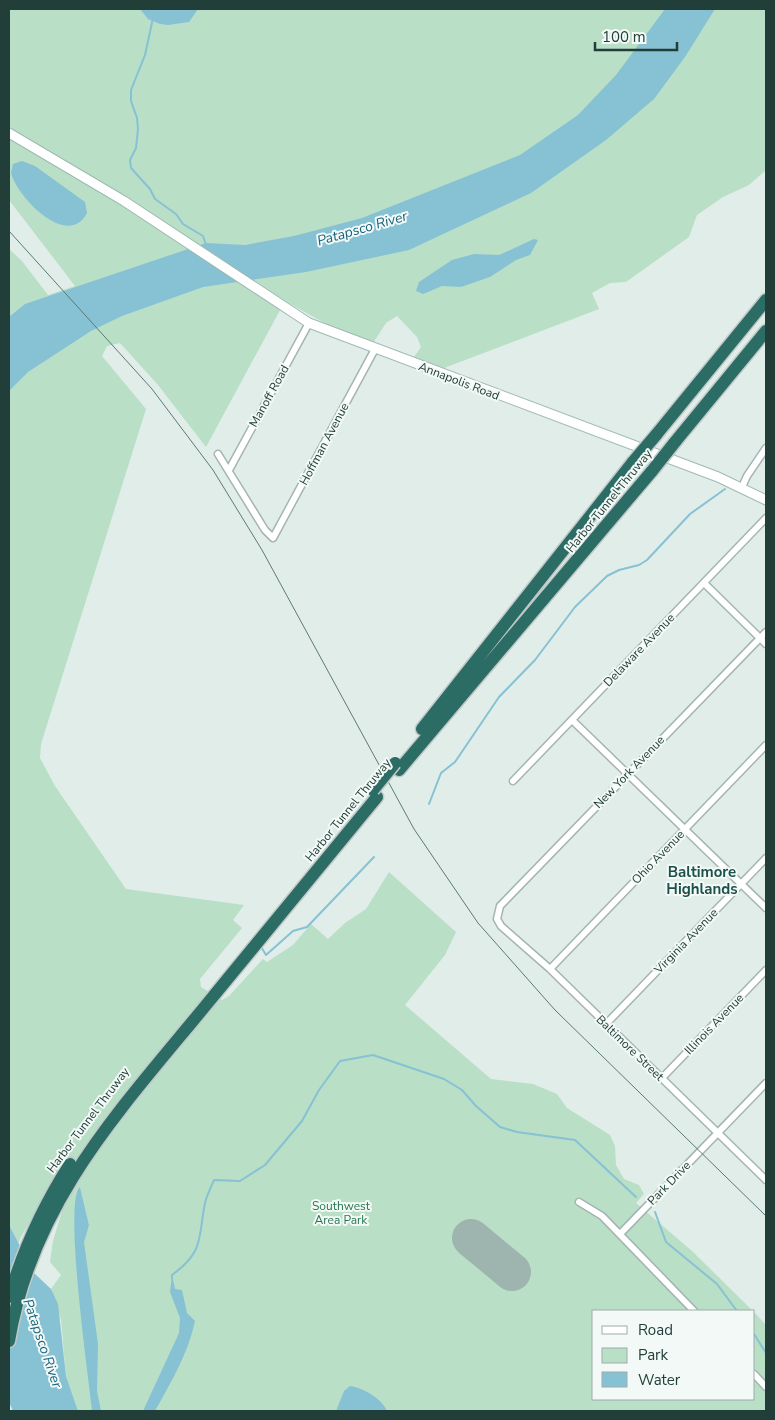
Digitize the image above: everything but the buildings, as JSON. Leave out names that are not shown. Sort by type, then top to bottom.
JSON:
[{"type":"highway","name":"Harbor Tunnel Thruway","points":[[9,1297],[34,1228],[50,1195],[74,1158],[397,766],[633,462],[766,300]]},
{"type":"highway","name":"Harbor Tunnel Thruway","points":[[397,766],[652,471],[766,331]]},
{"type":"highway","name":"Harbor Tunnel Thruway","points":[[9,1341],[20,1292],[33,1256],[55,1206],[77,1169],[116,1115],[284,904]]},
{"type":"main road","name":"Annapolis Road","points":[[9,133],[101,187],[309,323],[742,487],[766,500]]},
{"type":"street","name":"Manoff Road","points":[[229,470],[309,323]]},
{"type":"street","name":"Hoffman Avenue","points":[[229,470],[265,530],[273,538],[375,349]]},
{"type":"street","points":[[742,487],[747,476],[766,448]]},
{"type":"street","points":[[218,454],[229,470]]},
{"type":"street","name":"Delaware Avenue","points":[[513,781],[766,518]]},
{"type":"street","points":[[704,583],[766,644]]},
{"type":"street","name":"New York Avenue","points":[[497,915],[500,906],[766,632]]},
{"type":"street","points":[[572,720],[766,908]]},
{"type":"street","name":"Ohio Avenue","points":[[550,969],[766,745]]},
{"type":"street","name":"Virginia Avenue","points":[[606,1024],[766,858]]},
{"type":"street","name":"Baltimore Street","points":[[497,915],[502,926],[550,969],[766,1180]]},
{"type":"street","name":"Illinois Avenue","points":[[662,1078],[766,970]]},
{"type":"street","name":"Park Drive","points":[[620,1234],[766,1083]]},
{"type":"street","points":[[579,1202],[597,1212],[693,1310]]},
{"type":"street","points":[[755,1375],[766,1387]]},
{"type":"green space","name":"Southwest Area Park","points":[[9,9],[766,9],[766,170],[749,185],[723,197],[697,215],[689,237],[626,282],[610,283],[592,293],[599,309],[444,368],[414,357],[421,347],[417,337],[397,316],[386,323],[373,343],[328,325],[285,301],[206,447],[158,385],[120,343],[107,346],[102,356],[146,409],[41,744],[40,758],[55,786],[126,889],[244,905],[233,920],[242,928],[200,979],[201,987],[222,1000],[229,996],[263,959],[267,962],[293,945],[311,924],[328,939],[345,923],[366,909],[389,872],[456,932],[445,955],[405,1005],[491,1079],[533,1084],[557,1094],[567,1108],[610,1135],[615,1146],[616,1165],[624,1179],[639,1185],[644,1194],[636,1203],[692,1251],[752,1310],[592,1310],[592,1400],[755,1400],[755,1313],[766,1325],[766,1411],[78,1411],[66,1376],[61,1320],[51,1289],[61,1275],[50,1262],[53,1241],[69,1188],[45,1196],[21,1237],[9,1266],[9,249],[22,261],[48,295],[75,286],[9,200]],"holes":[[[80,1187],[89,1225],[76,1252],[75,1211]]]},
{"type":"water","points":[[140,9],[198,9],[189,22],[168,25],[148,19]]},
{"type":"water","name":"Patapsco River","points":[[665,9],[715,9],[685,57],[654,99],[606,140],[531,193],[409,250],[306,272],[203,287],[122,316],[91,331],[28,372],[9,391],[9,317],[25,304],[206,243],[245,245],[294,236],[362,218],[520,155],[578,115],[616,75]]},
{"type":"water","points":[[22,161],[35,166],[85,202],[87,213],[79,223],[68,226],[56,223],[44,216],[33,206],[15,183],[11,173],[13,164]]},
{"type":"water","points":[[534,239],[538,240],[530,255],[516,260],[490,277],[461,287],[442,286],[423,294],[416,291],[419,282],[452,260],[474,254],[499,255]]},
{"type":"water","points":[[80,1187],[89,1225],[84,1242],[98,1344],[97,1391],[101,1411],[92,1411],[78,1293],[74,1224],[76,1199]]},
{"type":"water","name":"Patapsco River","points":[[9,1225],[34,1273],[51,1289],[58,1304],[66,1376],[78,1411],[13,1411],[9,1402]]},
{"type":"water","points":[[172,1275],[175,1289],[182,1290],[187,1313],[195,1321],[188,1345],[155,1411],[143,1411],[179,1333],[180,1318],[170,1292]]},
{"type":"water","points":[[350,1386],[372,1395],[381,1402],[387,1411],[336,1411],[344,1391]]},
{"type":"waterway","points":[[153,18],[145,55],[131,90],[131,101],[137,118],[138,129],[136,148],[130,160],[131,168],[150,189],[155,199],[176,214],[183,224],[203,236],[206,245]]},
{"type":"waterway","points":[[429,804],[441,773],[455,762],[499,697],[535,660],[575,607],[607,576],[619,570],[639,565],[647,560],[690,514],[725,489]]},
{"type":"waterway","points":[[260,945],[266,955],[293,931],[307,927],[374,857]]},
{"type":"waterway","points":[[172,1278],[172,1275],[183,1266],[195,1251],[205,1203],[214,1180],[240,1181],[265,1165],[302,1121],[319,1090],[340,1061],[373,1055],[444,1079],[462,1090],[476,1106],[500,1127],[517,1132],[575,1140],[636,1197]]},
{"type":"waterway","points":[[655,1212],[666,1242],[717,1284],[736,1310]]},
{"type":"waterway","points":[[755,1336],[766,1353]]},
{"type":"runway","points":[[471,1238],[512,1272]]},
{"type":"tram line","points":[[9,231],[152,389],[213,470],[262,550],[414,829],[478,923],[555,1010],[766,1216]]},
{"type":"district","name":"Baltimore Highlands","points":[[702,880]]}]
